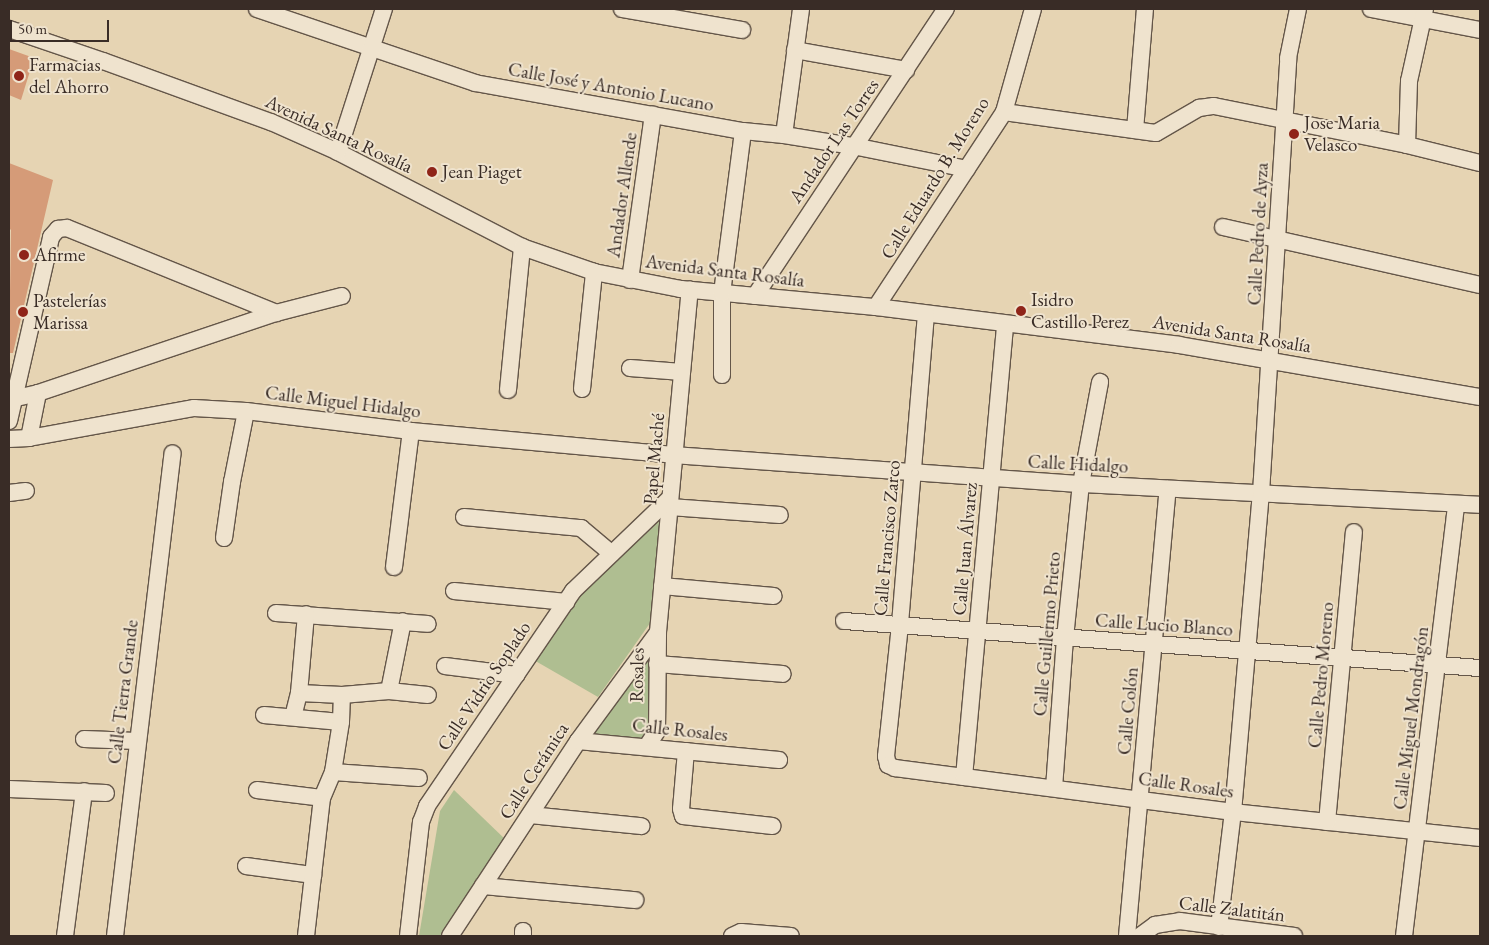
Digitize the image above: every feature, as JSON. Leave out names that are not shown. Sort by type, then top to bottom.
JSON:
[{"type":"street","name":"Calle José y Antonio Lucano","points":[[257,9],[475,83],[743,131],[784,135],[853,146],[967,169]]},
{"type":"street","points":[[338,152],[384,9]]},
{"type":"street","points":[[622,9],[742,30]]},
{"type":"street","points":[[784,135],[801,9]]},
{"type":"street","name":"Andador Las Torres","points":[[755,296],[853,146],[946,9]]},
{"type":"street","name":"Calle Eduardo B. Moreno","points":[[876,307],[1004,112],[1033,9]]},
{"type":"street","points":[[1135,130],[1145,9]]},
{"type":"street","name":"Calle Pedro de Ayza","points":[[1219,927],[1233,812],[1261,493],[1271,359],[1288,58],[1298,9]]},
{"type":"street","points":[[1371,9],[1424,14],[1480,30]]},
{"type":"street","points":[[1407,144],[1409,81],[1424,14]]},
{"type":"street","name":"Avenida Santa Rosalía","points":[[9,29],[204,96],[338,152],[522,247],[594,272],[690,290],[876,307],[1005,325],[1180,345],[1480,395]]},
{"type":"street","points":[[795,50],[906,70]]},
{"type":"street","points":[[1004,112],[1156,133],[1206,105],[1407,144],[1480,163]]},
{"type":"street","name":"Andador Allende","points":[[630,280],[653,115]]},
{"type":"street","points":[[722,375],[722,292],[743,131]]},
{"type":"street","points":[[1223,227],[1480,285]]},
{"type":"street","points":[[9,421],[12,399],[51,237],[58,229],[67,228],[276,312]]},
{"type":"street","points":[[508,390],[522,247]]},
{"type":"street","points":[[582,390],[594,272]]},
{"type":"street","name":"Papel Maché","points":[[658,632],[690,290]]},
{"type":"street","points":[[12,399],[38,393],[276,312],[342,296]]},
{"type":"street","name":"Calle Francisco Zarco","points":[[888,764],[886,756],[900,626],[926,314]]},
{"type":"street","name":"Calle Juan Álvarez","points":[[964,777],[1005,325]]},
{"type":"street","points":[[630,368],[682,372]]},
{"type":"street","name":"Calle Guillermo Prieto","points":[[1054,788],[1065,638],[1081,484],[1100,382]]},
{"type":"street","points":[[29,438],[38,393]]},
{"type":"street","name":"Calle Miguel Hidalgo","points":[[9,440],[194,408],[246,411],[412,431],[674,455]]},
{"type":"street","points":[[224,538],[232,482],[246,411]]},
{"type":"street","points":[[394,567],[412,431]]},
{"type":"street","name":"Calle Tierra Grande","points":[[115,936],[173,453]]},
{"type":"street","name":"Calle Hidalgo","points":[[674,455],[1081,484],[1480,505]]},
{"type":"street","name":"Calle Colón","points":[[1127,936],[1168,489]]},
{"type":"street","points":[[9,493],[26,491]]},
{"type":"street","points":[[670,503],[780,515]]},
{"type":"street","name":"Calle Vidrio Soplado","points":[[408,936],[423,813],[573,591],[670,503]]},
{"type":"street","name":"Calle Miguel Mondragón","points":[[1404,936],[1456,504]]},
{"type":"street","points":[[464,517],[581,528],[612,554]]},
{"type":"street","name":"Calle Pedro Moreno","points":[[1327,822],[1354,532]]},
{"type":"street","points":[[662,586],[774,596]]},
{"type":"street","points":[[454,592],[566,602]]},
{"type":"street","points":[[276,613],[428,624]]},
{"type":"street","points":[[293,717],[299,693],[306,614]]},
{"type":"street","points":[[389,692],[403,621]]},
{"type":"street","name":"Calle Lucio Blanco","points":[[844,621],[1480,668]]},
{"type":"street","name":"Rosales","points":[[647,746],[656,731],[658,632]]},
{"type":"street","name":"Calle Cerámica","points":[[450,936],[578,741],[658,632]]},
{"type":"street","points":[[657,664],[783,674]]},
{"type":"street","points":[[445,666],[516,675]]},
{"type":"street","points":[[299,693],[342,695],[389,692],[428,695]]},
{"type":"street","points":[[306,936],[322,798],[333,772],[341,722],[342,695]]},
{"type":"street","points":[[264,715],[341,722]]},
{"type":"street","points":[[84,739],[137,742]]},
{"type":"street","name":"Calle Rosales","points":[[578,741],[647,746],[779,760]]},
{"type":"street","points":[[686,751],[683,816],[772,826]]},
{"type":"street","name":"Calle Rosales","points":[[888,764],[894,768],[1233,812],[1480,838]]},
{"type":"street","points":[[333,772],[419,778]]},
{"type":"street","points":[[9,789],[106,793]]},
{"type":"street","points":[[257,790],[322,798]]},
{"type":"street","points":[[64,936],[84,791]]},
{"type":"street","points":[[530,814],[641,826]]},
{"type":"street","points":[[246,866],[313,876]]},
{"type":"street","points":[[483,886],[635,900]]},
{"type":"street","name":"Calle Zalatitán","points":[[1140,936],[1156,926],[1168,922],[1294,936]]},
{"type":"street","points":[[732,936],[741,932],[791,936]]},
{"type":"green space","points":[[663,518],[655,616],[598,697],[532,659],[574,599]]},
{"type":"green space","points":[[655,644],[655,731],[645,745],[590,738]]},
{"type":"green space","points":[[454,790],[507,841],[447,936],[419,936],[440,811]]},
{"type":"building","name":"Farmacias del Ahorro","points":[[9,49],[34,58],[21,100],[9,95]]},
{"type":"building","points":[[9,163],[53,180],[13,353],[9,353],[11,230],[9,228]]},
{"type":"place","name":"Farmacias del Ahorro","points":[[19,76]]},
{"type":"place","name":"Jose Maria Velasco","points":[[1294,134]]},
{"type":"place","name":"Jean Piaget","points":[[432,172]]},
{"type":"place","name":"Afirme","points":[[24,255]]},
{"type":"place","name":"Isidro Castillo Perez","points":[[1021,311]]},
{"type":"place","name":"Pastelerías Marissa","points":[[23,312]]}]
